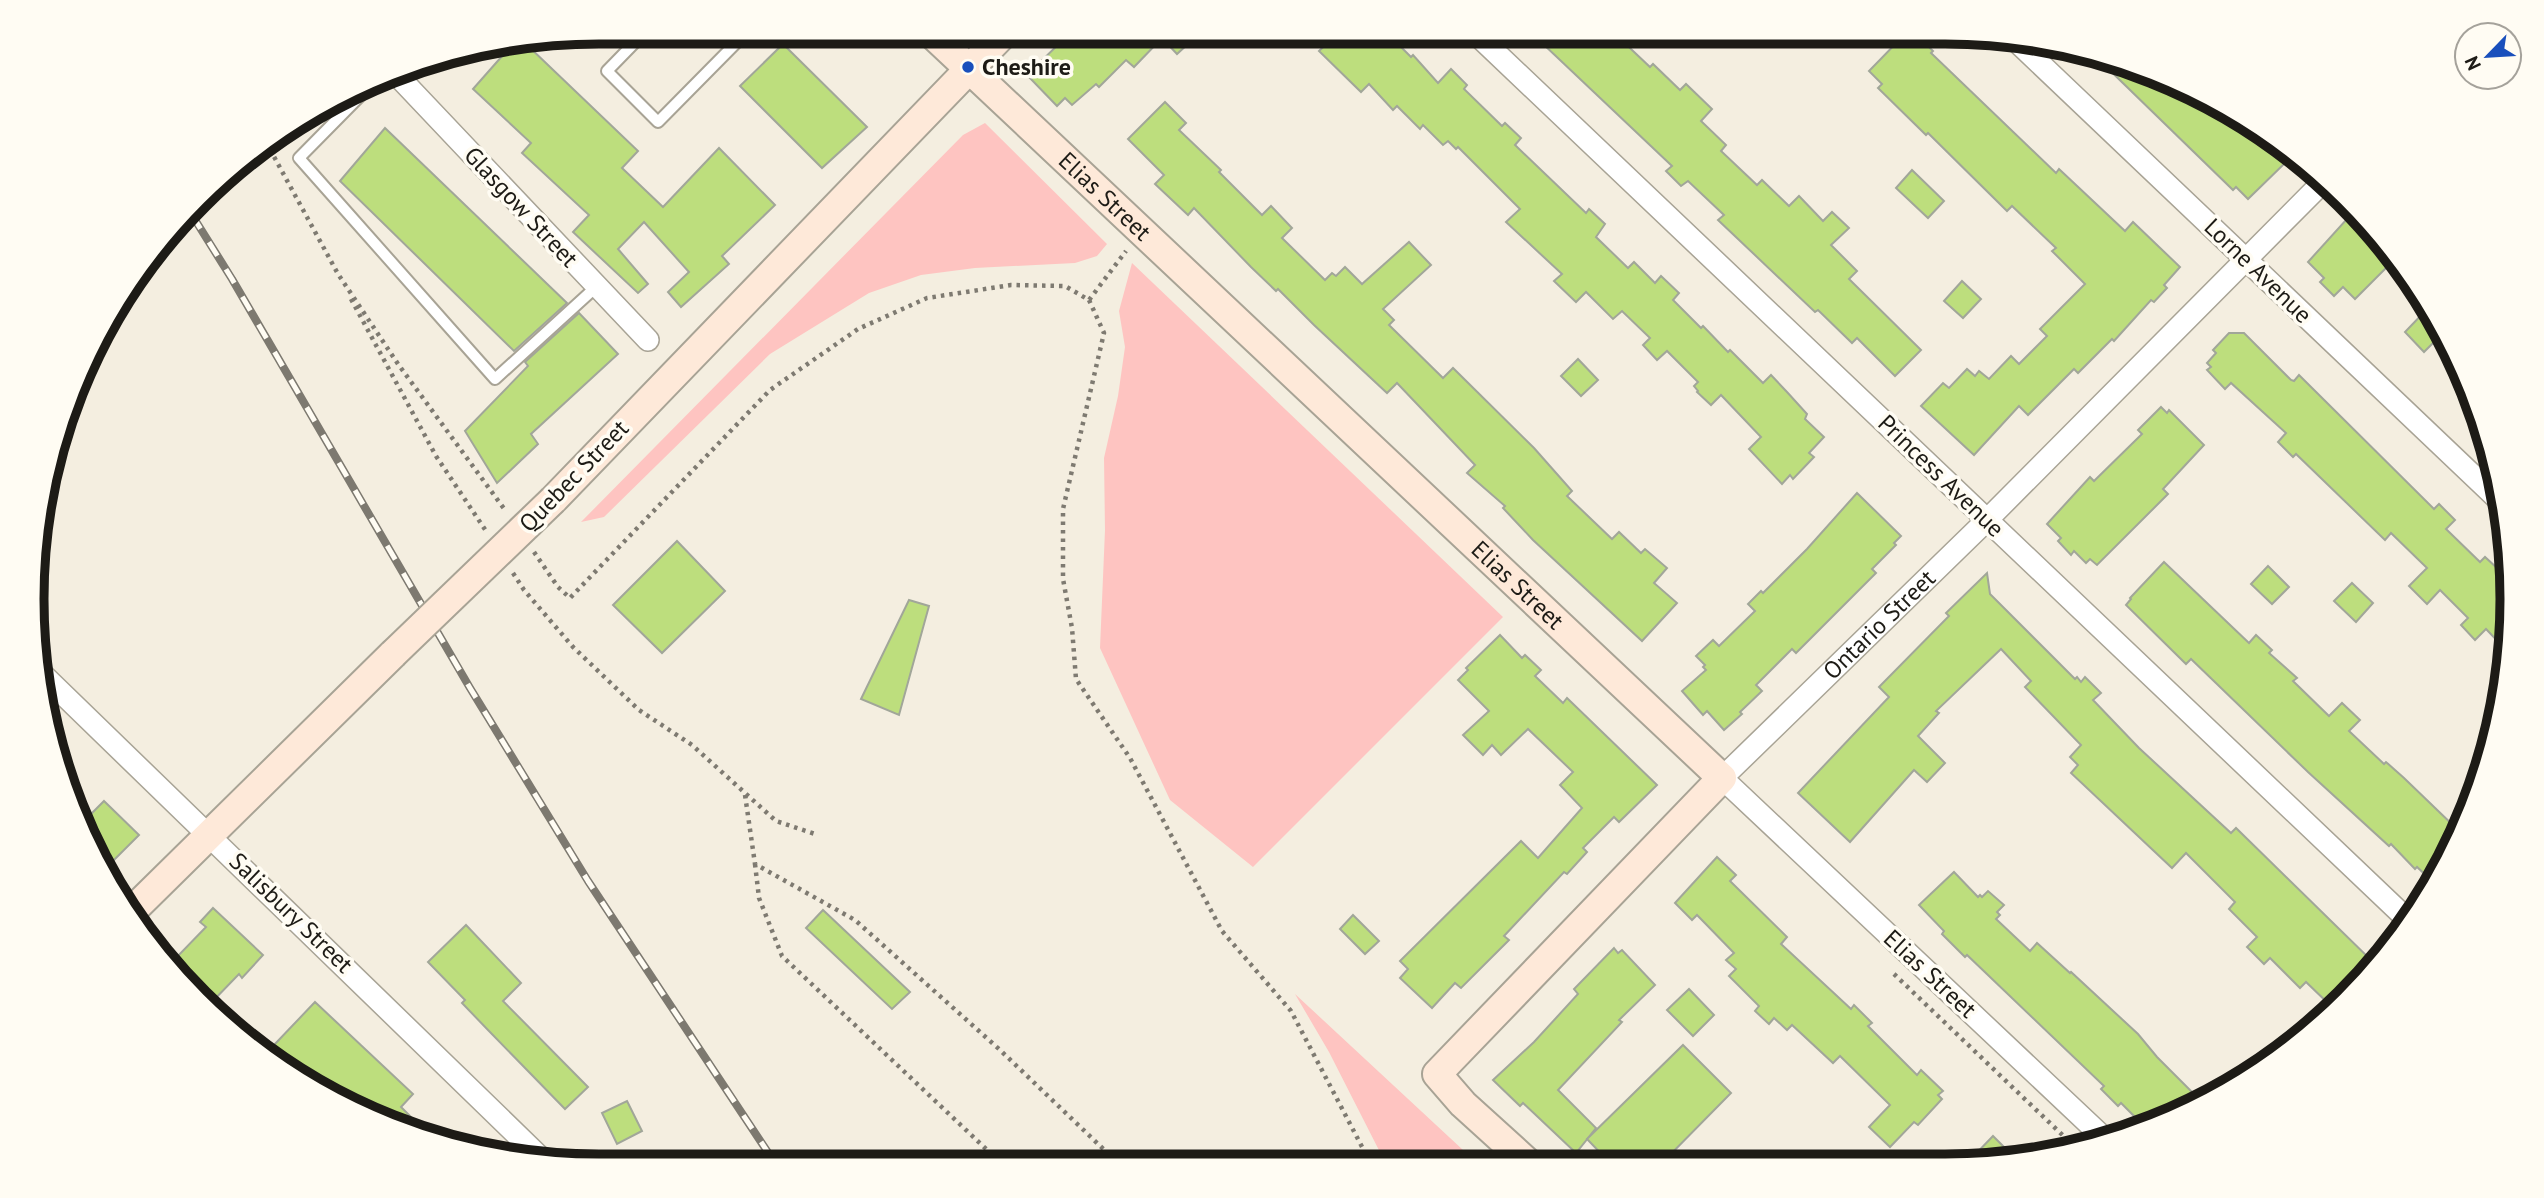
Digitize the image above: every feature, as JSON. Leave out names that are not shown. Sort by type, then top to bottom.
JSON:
[{"type":"street","name":"Elias Street","points":[[943,44],[2098,1132]]},
{"type":"street","name":"Quebec Street","points":[[137,906],[552,500],[992,44]]},
{"type":"street","name":"Princess Avenue","points":[[1487,44],[2402,914]]},
{"type":"street","name":"Lorne Avenue","points":[[2027,50],[2490,492]]},
{"type":"street","name":"Glasgow Street","points":[[402,80],[648,340]]},
{"type":"street","name":"Ontario Street","points":[[1518,1154],[1463,1104],[1437,1074],[1723,778],[1987,520],[2317,188]]},
{"type":"street","name":"Salisbury Street","points":[[51,682],[533,1150]]},
{"type":"lane","points":[[629,44],[607,71],[658,122],[735,44]]},
{"type":"lane","points":[[357,99],[299,159],[495,379],[596,287]]},
{"type":"path","points":[[338,274],[436,456],[488,534]]},
{"type":"path","points":[[1089,300],[1104,333],[1063,509],[1063,579],[1072,628],[1076,679],[1130,758],[1222,931],[1291,1011],[1366,1154]]},
{"type":"path","points":[[510,568],[524,590],[583,656],[639,710],[692,745],[776,821],[815,834]]},
{"type":"path","points":[[744,793],[759,898],[782,956],[991,1154]]},
{"type":"path","points":[[755,864],[855,920],[999,1049],[1109,1154]]},
{"type":"path","points":[[1892,973],[2068,1140]]},
{"type":"shaded area","points":[[985,123],[1107,244],[1097,256],[1075,263],[975,268],[921,275],[869,293],[770,354],[604,517],[581,522],[963,135]]},
{"type":"shaded area","points":[[1132,263],[1503,617],[1253,867],[1170,800],[1100,648],[1105,530],[1104,458],[1118,396],[1125,347],[1119,311]]},
{"type":"shaded area","points":[[1295,994],[1467,1154],[1381,1154],[1329,1052]]},
{"type":"building","points":[[783,44],[867,127],[822,168],[740,86]]},
{"type":"building","points":[[1059,44],[1156,44],[1134,67],[1126,60],[1099,87],[1096,84],[1072,105],[1065,98],[1057,106],[1027,75]]},
{"type":"building","points":[[1168,44],[1188,44],[1177,54]]},
{"type":"building","points":[[1326,44],[1398,44],[1411,57],[1413,55],[1438,83],[1451,69],[1467,85],[1464,89],[1502,126],[1505,123],[1521,138],[1515,145],[1586,213],[1589,209],[1605,224],[1596,237],[1628,268],[1634,262],[1655,283],[1661,276],[1679,293],[1673,300],[1701,328],[1703,326],[1763,383],[1771,375],[1787,392],[1807,414],[1805,419],[1824,437],[1809,453],[1814,457],[1793,479],[1790,475],[1782,484],[1749,449],[1761,437],[1721,395],[1711,405],[1697,392],[1694,386],[1698,382],[1667,351],[1657,360],[1643,345],[1650,338],[1622,311],[1613,319],[1586,292],[1576,302],[1554,281],[1562,274],[1506,222],[1520,209],[1458,147],[1456,149],[1448,141],[1443,145],[1423,125],[1420,129],[1397,106],[1393,110],[1369,84],[1361,92],[1319,51]]},
{"type":"building","points":[[1543,44],[1626,44],[1650,67],[1653,64],[1680,90],[1686,84],[1712,109],[1701,121],[1726,145],[1721,151],[1757,185],[1762,180],[1789,206],[1799,196],[1823,221],[1832,212],[1849,228],[1831,245],[1857,271],[1849,279],[1921,350],[1895,376],[1857,338],[1852,343],[1818,310],[1815,312],[1718,220],[1724,215],[1688,181],[1681,186],[1666,171],[1672,166]]},
{"type":"building","points":[[1895,44],[1926,44],[1933,51],[1931,53],[2056,173],[2059,169],[2125,231],[2133,222],[2180,267],[2164,285],[2167,288],[2154,302],[2151,300],[2114,341],[2112,339],[2078,373],[2074,369],[2028,415],[2019,406],[1974,455],[1921,406],[1943,383],[1949,388],[1967,369],[1975,376],[1979,371],[1989,379],[2011,356],[2019,364],[2047,336],[2040,329],[2085,284],[2052,251],[2056,248],[2012,206],[2007,211],[1878,88],[1882,84],[1869,71]]},
{"type":"building","points":[[531,49],[638,151],[622,168],[663,207],[719,148],[775,205],[722,256],[729,264],[681,307],[668,292],[689,272],[644,222],[618,249],[648,284],[638,293],[573,232],[589,215],[522,153],[531,143],[473,89],[506,52]]},
{"type":"building","points":[[2108,69],[2157,86],[2223,118],[2274,152],[2285,163],[2248,199],[2236,187],[2233,190]]},
{"type":"building","points":[[1165,102],[1186,123],[1179,130],[1221,170],[1219,172],[1262,215],[1271,206],[1292,228],[1282,238],[1325,280],[1332,273],[1336,276],[1345,267],[1362,284],[1409,242],[1431,265],[1383,309],[1394,320],[1389,325],[1443,378],[1453,368],[1534,448],[1572,491],[1567,496],[1612,539],[1619,532],[1641,553],[1645,549],[1667,568],[1654,583],[1677,603],[1642,641],[1533,540],[1503,508],[1505,506],[1467,473],[1475,465],[1397,383],[1387,393],[1278,289],[1276,291],[1194,208],[1188,215],[1155,184],[1164,175],[1128,139]]},
{"type":"building","points":[[385,128],[567,303],[514,351],[340,181]]},
{"type":"building","points":[[1912,170],[1944,201],[1928,218],[1896,188]]},
{"type":"building","points":[[2348,218],[2389,265],[2355,299],[2343,287],[2334,296],[2320,282],[2324,278],[2308,262]]},
{"type":"building","points":[[1962,281],[1981,299],[1963,318],[1944,301]]},
{"type":"building","points":[[579,313],[618,354],[531,434],[538,444],[497,483],[465,431],[528,366],[525,362]]},
{"type":"building","points":[[2422,314],[2436,340],[2424,352],[2405,332]]},
{"type":"building","points":[[2229,333],[2244,333],[2291,380],[2294,381],[2299,375],[2434,509],[2439,504],[2455,520],[2446,529],[2480,562],[2485,557],[2499,570],[2498,642],[2486,629],[2475,640],[2461,625],[2468,618],[2440,590],[2427,604],[2409,586],[2427,568],[2391,533],[2385,540],[2296,454],[2293,457],[2278,442],[2286,433],[2231,383],[2225,389],[2207,370],[2211,367],[2207,363],[2216,353],[2213,350]]},
{"type":"building","points":[[1578,359],[1598,380],[1581,396],[1561,376]]},
{"type":"building","points":[[2161,407],[2167,413],[2169,410],[2204,445],[2163,489],[2168,494],[2097,565],[2090,559],[2086,563],[2074,551],[2071,555],[2058,541],[2061,538],[2047,524],[2090,477],[2094,481],[2142,434],[2138,430]]},
{"type":"building","points":[[1857,493],[1901,536],[1894,543],[1896,545],[1872,569],[1876,573],[1796,653],[1792,649],[1756,685],[1762,691],[1724,730],[1707,711],[1703,715],[1682,691],[1706,670],[1696,656],[1713,640],[1719,646],[1755,611],[1748,604],[1761,591],[1763,593],[1807,549]]},
{"type":"building","points":[[677,541],[725,591],[662,653],[613,605]]},
{"type":"building","points":[[2164,562],[2249,643],[2256,635],[2272,650],[2269,653],[2297,678],[2293,681],[2329,716],[2342,703],[2360,720],[2349,731],[2452,824],[2427,876],[2417,867],[2415,869],[2391,844],[2389,846],[2308,772],[2191,659],[2186,664],[2126,605]]},
{"type":"building","points":[[2268,566],[2289,587],[2272,604],[2251,584]]},
{"type":"building","points":[[1987,573],[1990,594],[2075,679],[2077,677],[2081,682],[2085,677],[2101,693],[2093,700],[2139,748],[2231,833],[2236,828],[2368,958],[2338,992],[2327,1002],[2306,982],[2300,988],[2270,958],[2264,964],[2247,947],[2257,937],[2229,909],[2235,902],[2186,853],[2172,868],[2071,773],[2078,765],[2070,757],[2081,745],[2025,687],[2031,681],[2001,649],[1936,711],[1939,713],[1918,736],[1945,763],[1927,782],[1914,770],[1850,842],[1798,793],[1889,697],[1879,687],[1949,616],[1946,613]]},
{"type":"building","points":[[2352,583],[2373,603],[2356,622],[2334,601]]},
{"type":"building","points":[[909,600],[929,606],[899,715],[861,699]]},
{"type":"building","points":[[1500,635],[1522,658],[1525,655],[1541,670],[1535,676],[1563,703],[1567,698],[1657,785],[1619,822],[1614,817],[1583,848],[1587,852],[1567,874],[1564,872],[1504,936],[1509,940],[1461,988],[1455,983],[1432,1008],[1400,978],[1408,969],[1400,961],[1521,841],[1538,858],[1582,808],[1560,785],[1573,772],[1528,729],[1501,755],[1492,745],[1483,755],[1463,735],[1489,711],[1458,680],[1468,670],[1466,668]]},
{"type":"building","points":[[104,801],[139,835],[111,863],[88,817]]},
{"type":"building","points":[[1717,857],[1736,875],[1730,881],[1787,937],[1781,944],[1851,1009],[1854,1005],[1872,1023],[1868,1026],[1917,1075],[1921,1070],[1943,1091],[1938,1095],[1942,1099],[1918,1125],[1914,1122],[1890,1147],[1869,1127],[1890,1105],[1840,1056],[1833,1063],[1792,1025],[1787,1030],[1774,1018],[1769,1024],[1755,1011],[1759,1006],[1729,976],[1736,969],[1726,960],[1734,953],[1697,915],[1692,920],[1675,903]]},
{"type":"building","points":[[1954,872],[1978,897],[1988,891],[2004,905],[1997,912],[2000,915],[1996,919],[2030,951],[2037,943],[2071,972],[2138,1034],[2195,1095],[2137,1119],[2121,1103],[2118,1106],[2101,1089],[2104,1086],[1967,955],[1965,957],[1919,905]]},
{"type":"building","points":[[213,908],[263,955],[242,978],[239,974],[214,999],[176,958],[206,927],[200,922]]},
{"type":"building","points":[[823,910],[910,992],[892,1009],[806,928]]},
{"type":"building","points":[[1353,915],[1379,941],[1365,954],[1340,929]]},
{"type":"building","points":[[466,925],[521,983],[503,1001],[588,1087],[565,1109],[462,1003],[465,1000],[428,962]]},
{"type":"building","points":[[1614,948],[1618,953],[1622,950],[1655,985],[1619,1020],[1622,1022],[1558,1090],[1596,1128],[1576,1153],[1523,1103],[1520,1106],[1493,1080],[1534,1042],[1578,994],[1574,989]]},
{"type":"building","points":[[1689,989],[1714,1015],[1693,1036],[1667,1010]]},
{"type":"building","points":[[315,1002],[413,1094],[401,1107],[418,1124],[353,1097],[321,1080],[296,1061],[294,1063],[274,1045]]},
{"type":"building","points":[[1683,1045],[1731,1093],[1671,1154],[1601,1154],[1587,1139]]},
{"type":"building","points":[[627,1101],[642,1131],[617,1144],[602,1113]]},
{"type":"building","points":[[1993,1136],[2007,1150],[1981,1153],[1977,1153]]},
{"type":"railway","points":[[194,219],[470,688],[588,881],[769,1154]]},
{"type":"place","name":"Cheshire","points":[[968,67]]}]
